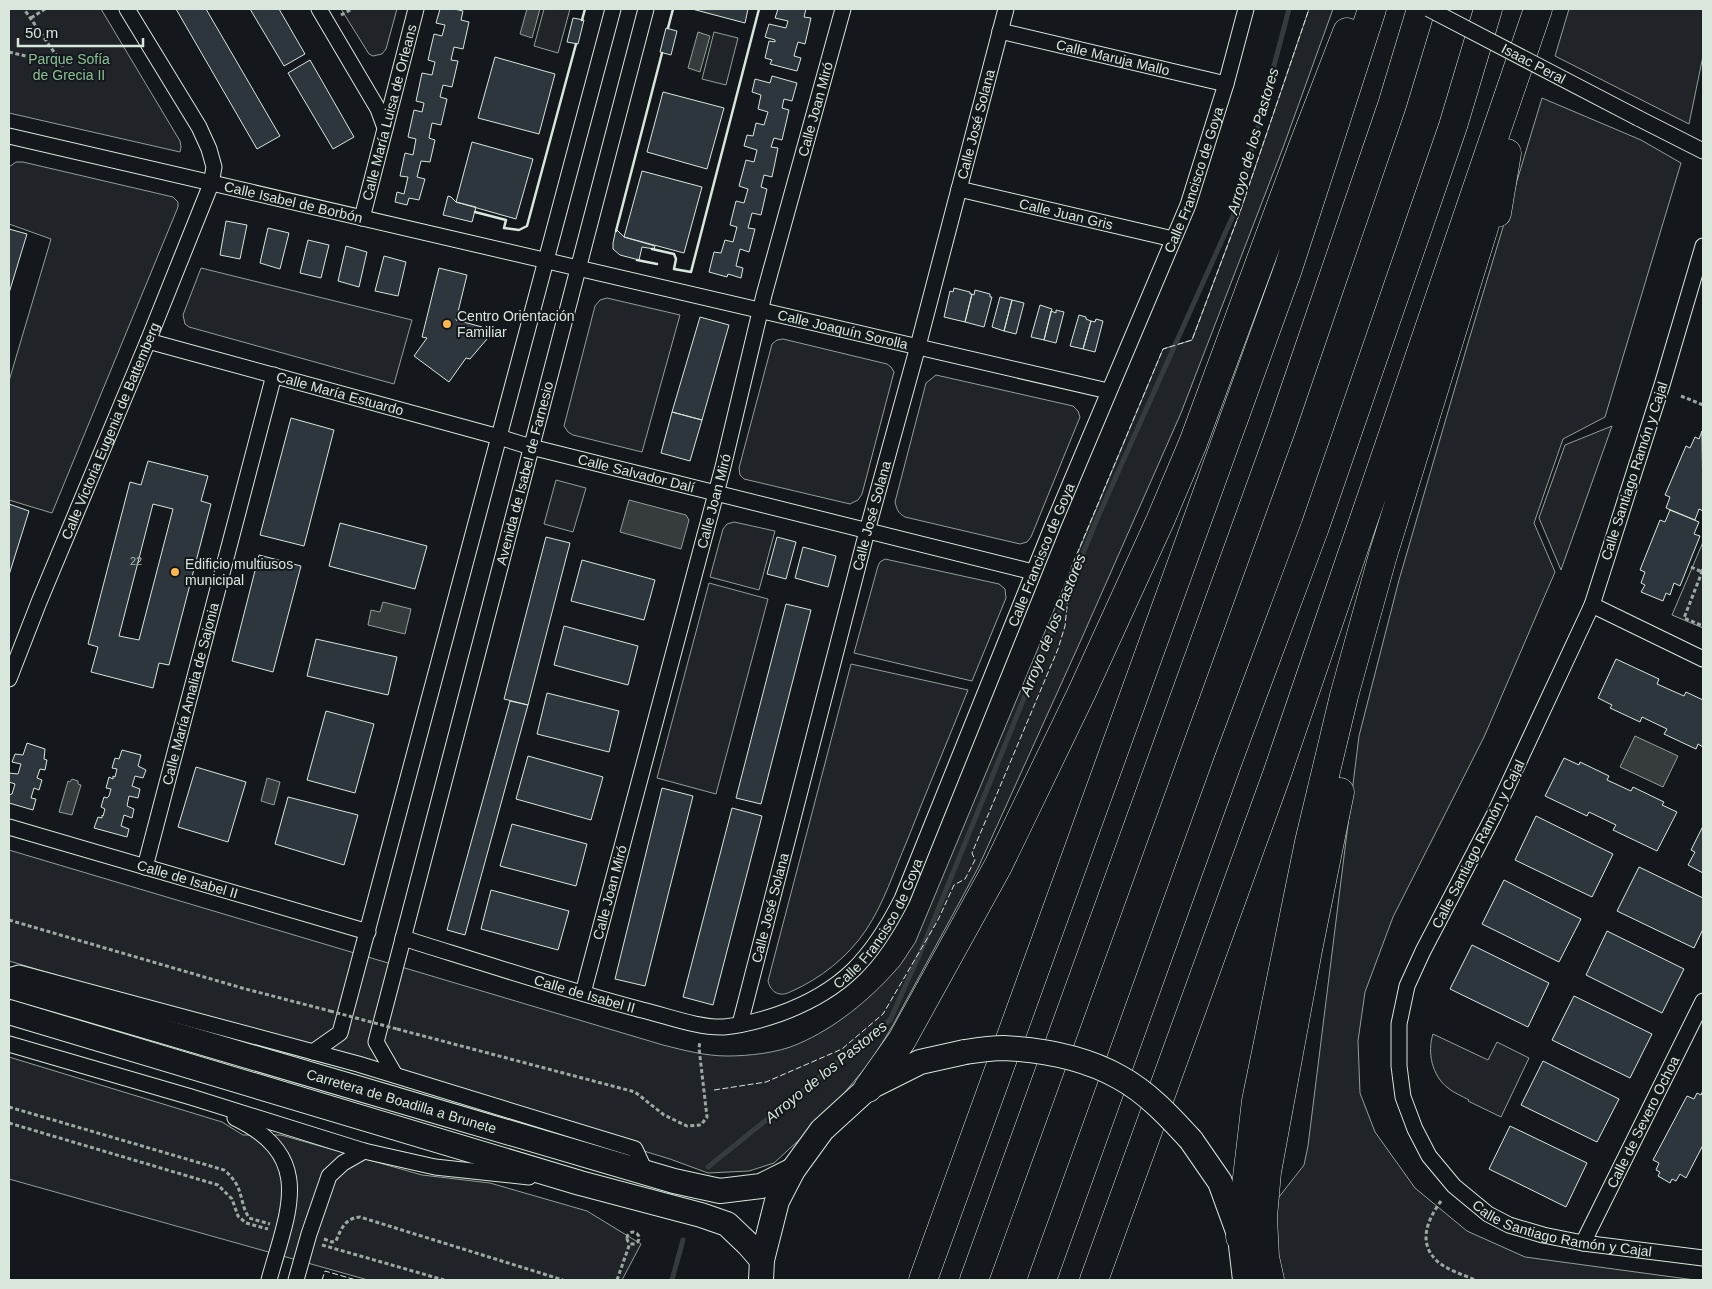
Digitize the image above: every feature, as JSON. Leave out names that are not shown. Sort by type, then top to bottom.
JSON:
[{"type":"highway","points":[[868,1088],[902,1040],[998,866],[1082,692],[1160,521],[1193,443],[1355,9]]},
{"type":"highway","points":[[923,1280],[1288,269],[1372,9]]},
{"type":"highway","points":[[974,1280],[1281,430],[1392,105],[1421,9]]},
{"type":"highway","points":[[1042,1280],[1228,761],[1318,518],[1453,126],[1488,9]]},
{"type":"highway","points":[[1270,1280],[1265,1257],[1263,1217],[1268,1172],[1283,1083],[1333,823],[1404,539],[1442,402],[1493,238],[1507,153],[1539,9]]},
{"type":"highway","points":[[1094,1280],[1278,774],[1539,9]]},
{"type":"highway","points":[[1240,1237],[1256,1101],[1309,842],[1342,705],[1383,555],[1507,153]]},
{"type":"main road","name":"Carretera de Boadilla a Brunete","points":[[9,986],[646,1173],[720,1191],[761,1186],[793,1170]]},
{"type":"main road","name":"Carretera de Boadilla a Brunete","points":[[9,1012],[580,1182],[701,1215],[727,1224],[748,1244],[762,1270]]},
{"type":"main road","points":[[762,1270],[777,1202],[793,1170],[822,1130],[868,1088],[920,1062],[965,1052],[1002,1048],[1040,1052],[1081,1061],[1119,1077],[1143,1093],[1170,1117],[1191,1140],[1220,1182],[1240,1237],[1245,1280]]},
{"type":"street","name":"Calle Victoria Eugenia de Battemberg","points":[[9,679],[211,184],[214,167],[209,149],[199,127],[127,9]]},
{"type":"street","points":[[319,9],[378,109],[385,128]]},
{"type":"street","name":"Calle María Luisa de Orleans","points":[[362,218],[416,9]]},
{"type":"street","points":[[313,1052],[340,1033],[613,9]]},
{"type":"street","name":"Avenida de Isabel de Farnesio","points":[[396,1075],[376,1042],[646,9]]},
{"type":"street","name":"Calle Joan Miró","points":[[583,993],[715,493],[761,310],[842,9]]},
{"type":"street","name":"Calle José Solana","points":[[740,1024],[867,531],[918,346],[1006,9]]},
{"type":"street","name":"Calle Francisco de Goya","points":[[740,1024],[796,1008],[826,993],[864,959],[887,928],[902,898],[1033,572],[1188,205],[1226,84],[1246,9]]},
{"type":"street","name":"Isaac Peral","points":[[1428,9],[1703,151]]},
{"type":"street","name":"Calle Maruja Mallo","points":[[1000,31],[1226,84]]},
{"type":"street","name":"Calle Isabel de Borbón","points":[[9,136],[578,268]]},
{"type":"street","name":"Calle Juan Gris","points":[[959,189],[1173,239]]},
{"type":"street","name":"Calle Santiago Ramón y Cajal","points":[[1703,246],[1662,385],[1592,605],[1494,815],[1423,951],[1407,986],[1399,1024],[1399,1058],[1403,1097],[1415,1129],[1429,1156],[1454,1186],[1488,1214],[1509,1225],[1583,1244],[1703,1258]]},
{"type":"street","name":"Calle Joaquín Sorolla","points":[[578,268],[1108,391]]},
{"type":"street","name":"Calle María Estuardo","points":[[148,341],[500,436],[531,447]]},
{"type":"street","name":"Calle María Amalia de Sajonia","points":[[145,867],[274,375]]},
{"type":"street","name":"Calle Salvador Dalí","points":[[531,447],[1033,572]]},
{"type":"street","points":[[1592,605],[1703,659]]},
{"type":"street","name":"Calle de Isabel II","points":[[9,827],[368,932]]},
{"type":"street","name":"Calle de Isabel II","points":[[403,938],[583,993],[703,1026],[723,1027],[740,1024]]},
{"type":"street","points":[[9,976],[19,973],[396,1075],[635,1149],[646,1173]]},
{"type":"street","name":"Calle de Severo Ochoa","points":[[1583,1244],[1703,1001]]},
{"type":"street","points":[[9,1044],[191,1097],[364,1151],[435,1167],[580,1182]]},
{"type":"street","points":[[191,1097],[250,1125],[277,1148],[288,1168],[291,1191],[269,1280]]},
{"type":"street","points":[[296,1280],[307,1240],[329,1176],[343,1163],[364,1151]]},
{"type":"path","points":[[9,52],[63,65],[24,9]]},
{"type":"path","points":[[31,18],[45,9]]},
{"type":"path","points":[[341,15],[352,9]]},
{"type":"path","points":[[1681,396],[1703,405]]},
{"type":"path","points":[[1691,567],[1703,571],[1684,618],[1703,626]]},
{"type":"path","points":[[9,920],[242,988],[635,1092],[664,1115],[687,1126],[701,1125],[707,1117],[700,1053]]},
{"type":"path","points":[[9,1123],[218,1185],[232,1199],[238,1216],[246,1223],[282,1233]]},
{"type":"path","points":[[1441,1201],[1427,1224],[1425,1232],[1426,1242],[1437,1261],[1475,1280]]},
{"type":"path","points":[[307,1240],[444,1280]]},
{"type":"path","points":[[618,1280],[630,1244]]},
{"type":"green space","name":"Parque Sofía de Grecia II","points":[[9,9],[101,9],[180,141],[180,152],[9,113]]},
{"type":"green space","points":[[341,9],[397,9],[386,49],[382,54],[373,56],[369,54]]},
{"type":"green space","points":[[544,9],[570,9],[558,53],[534,46]]},
{"type":"green space","points":[[1309,9],[1333,9],[1284,145],[1181,413],[978,868],[893,1025],[871,1061],[824,1117],[774,1163],[749,1171],[708,1173],[670,1159],[395,1075],[9,961],[9,850],[663,1045],[694,1052],[719,1056],[735,1056],[781,1050],[812,1038],[838,1022],[874,993],[901,965],[915,943],[1163,349],[1192,340],[1240,212]]},
{"type":"green space","points":[[1569,9],[1703,9],[1703,56],[1689,124],[1555,56]]},
{"type":"green space","points":[[714,32],[738,38],[726,85],[702,79]]},
{"type":"green space","points":[[1542,98],[1641,140],[1681,163],[1605,417],[1563,439],[1534,523],[1555,572],[1484,737],[1393,917],[1365,992],[1358,1041],[1360,1093],[1375,1132],[1415,1188],[1467,1231],[1525,1257],[1695,1280],[1277,1280],[1268,1211],[1304,1165],[1308,1146],[1359,736],[1399,580]]},
{"type":"green space","points":[[16,162],[23,162],[173,197],[178,202],[178,207],[52,513],[9,500],[9,381],[51,239],[9,224],[9,167]]},
{"type":"green space","points":[[201,268],[412,320],[394,384],[189,327],[185,324],[183,315]]},
{"type":"green space","points":[[607,298],[680,315],[642,452],[573,435],[564,426],[595,306],[600,300]]},
{"type":"green space","points":[[783,339],[887,364],[894,372],[862,494],[858,500],[850,504],[744,479],[740,475],[739,468],[772,344],[777,340]]},
{"type":"green space","points":[[936,375],[1073,406],[1078,411],[1080,417],[1031,537],[1027,542],[1020,544],[905,517],[898,511],[895,502],[926,383]]},
{"type":"green space","points":[[1612,426],[1561,570],[1539,518],[1565,445]]},
{"type":"green space","points":[[556,480],[586,488],[573,532],[544,524]]},
{"type":"green space","points":[[734,522],[775,531],[759,590],[710,577],[723,529],[727,524]]},
{"type":"green space","points":[[1703,542],[1703,628],[1672,615]]},
{"type":"green space","points":[[885,559],[999,584],[1005,589],[1006,598],[972,681],[854,653],[878,566]]},
{"type":"green space","points":[[709,583],[768,599],[716,794],[657,778]]},
{"type":"green space","points":[[851,664],[968,690],[888,887],[866,930],[842,958],[822,974],[801,987],[779,994],[771,988],[768,981]]},
{"type":"green space","points":[[1433,1034],[1488,1060],[1497,1042],[1529,1058],[1501,1117],[1468,1101],[1448,1088],[1438,1077],[1431,1056]]},
{"type":"green space","points":[[9,1057],[222,1122],[243,1135],[281,1135],[422,1175],[490,1183],[587,1211],[641,1244],[622,1280],[368,1280],[9,1179]]},
{"type":"shaded area","points":[[527,9],[540,9],[532,38],[520,34]]},
{"type":"shaded area","points":[[698,32],[710,36],[700,72],[688,68]]},
{"type":"shaded area","points":[[629,500],[686,515],[689,520],[681,549],[620,532]]},
{"type":"shaded area","points":[[383,602],[411,609],[405,634],[368,625],[371,610],[380,612]]},
{"type":"shaded area","points":[[1635,736],[1678,756],[1663,787],[1620,767]]},
{"type":"shaded area","points":[[267,778],[280,782],[274,805],[261,801]]},
{"type":"shaded area","points":[[72,779],[78,781],[78,784],[81,785],[72,815],[59,812],[68,781],[70,782]]},
{"type":"building","points":[[176,9],[206,9],[280,136],[257,149]]},
{"type":"building","points":[[250,9],[279,9],[305,54],[284,66]]},
{"type":"building","points":[[440,9],[463,11],[461,20],[469,22],[463,49],[454,47],[451,60],[458,61],[452,87],[443,85],[440,97],[447,99],[441,125],[432,123],[429,138],[435,140],[430,162],[421,161],[417,177],[425,179],[419,200],[409,198],[407,205],[395,202],[397,192],[404,194],[408,177],[400,176],[405,153],[413,155],[416,139],[408,137],[414,110],[422,112],[424,103],[416,101],[422,73],[432,75],[435,62],[428,60],[434,34],[442,36],[445,25],[436,23]]},
{"type":"building","points":[[692,9],[748,9],[745,23]]},
{"type":"building","points":[[778,9],[806,9],[804,17],[811,18],[805,44],[798,42],[794,56],[801,58],[797,71],[770,64],[772,60],[765,58],[769,41],[775,42],[775,40],[765,37],[769,24],[786,28],[788,21],[775,18]]},
{"type":"building","points":[[573,18],[584,20],[578,44],[567,42]]},
{"type":"building","points":[[666,28],[677,31],[671,55],[660,52]]},
{"type":"building","points":[[495,57],[555,74],[539,134],[478,118]]},
{"type":"building","points":[[310,60],[354,137],[333,149],[288,73]]},
{"type":"building","points":[[772,76],[797,83],[792,101],[784,99],[782,108],[789,110],[782,140],[774,138],[771,147],[778,148],[772,177],[764,175],[761,187],[767,189],[761,215],[752,213],[748,228],[755,229],[749,252],[740,249],[736,266],[743,268],[741,278],[728,274],[727,277],[709,272],[714,252],[721,253],[725,240],[733,242],[737,227],[730,225],[736,201],[744,203],[748,189],[739,186],[746,160],[754,162],[757,150],[744,146],[747,135],[753,136],[756,123],[764,125],[768,112],[758,109],[761,95],[752,92],[755,79],[770,83]]},
{"type":"building","points":[[663,92],[724,108],[707,169],[647,152]]},
{"type":"building","points":[[472,142],[533,159],[516,219],[456,202]]},
{"type":"building","points":[[642,171],[702,187],[684,253],[624,237]]},
{"type":"building","points":[[448,196],[456,202],[476,207],[472,222],[443,215]]},
{"type":"building","points":[[226,221],[247,225],[240,259],[220,255]]},
{"type":"building","points":[[268,228],[289,233],[280,269],[260,263]]},
{"type":"building","points":[[9,229],[27,234],[9,293]]},
{"type":"building","points":[[616,229],[624,237],[655,246],[654,249],[642,247],[639,260],[620,255],[613,249]]},
{"type":"building","points":[[308,240],[329,245],[321,278],[300,273]]},
{"type":"building","points":[[346,246],[367,252],[359,287],[338,281]]},
{"type":"building","points":[[384,256],[406,262],[398,296],[375,291]]},
{"type":"building","name":"Centro Orientación Familiar","points":[[439,268],[467,275],[456,320],[482,327],[481,331],[487,339],[470,359],[466,358],[449,382],[414,356],[427,338],[422,337]]},
{"type":"building","points":[[954,288],[972,294],[965,322],[944,317],[950,291],[953,292]]},
{"type":"building","points":[[975,290],[990,294],[990,297],[992,297],[984,327],[965,322],[972,294],[974,295]]},
{"type":"building","points":[[1000,297],[1012,300],[1004,331],[992,327]]},
{"type":"building","points":[[1012,300],[1024,303],[1016,334],[1004,331]]},
{"type":"building","points":[[1040,305],[1052,309],[1044,340],[1031,337]]},
{"type":"building","points":[[1056,310],[1064,312],[1056,343],[1044,340],[1051,311],[1056,313]]},
{"type":"building","points":[[1079,315],[1091,321],[1083,349],[1070,346]]},
{"type":"building","points":[[700,317],[729,325],[702,420],[672,412]]},
{"type":"building","points":[[1096,319],[1103,321],[1095,352],[1083,349],[1091,321],[1095,322]]},
{"type":"building","points":[[672,412],[702,420],[690,461],[661,453]]},
{"type":"building","points":[[291,418],[334,430],[304,546],[260,535]]},
{"type":"building","points":[[1702,431],[1703,511],[1699,509],[1695,520],[1666,508],[1670,497],[1665,495],[1686,446],[1690,448],[1695,437],[1699,439]]},
{"type":"building","name":"Edificio multiusos municipal","points":[[148,461],[208,476],[201,501],[211,504],[169,665],[159,663],[153,688],[91,672],[98,647],[88,644],[130,482],[141,485]],"holes":[[[153,504],[173,509],[139,640],[119,636]]]},
{"type":"building","points":[[9,504],[29,511],[9,575]]},
{"type":"building","points":[[1670,510],[1699,522],[1694,534],[1700,536],[1680,586],[1674,583],[1670,595],[1666,593],[1663,601],[1641,592],[1645,585],[1641,583],[1645,572],[1640,570],[1660,520],[1665,522]]},
{"type":"building","points":[[340,523],[427,546],[415,589],[329,566]]},
{"type":"building","points":[[546,537],[570,543],[528,705],[504,699]]},
{"type":"building","points":[[777,537],[796,542],[786,579],[767,574]]},
{"type":"building","points":[[803,547],[836,556],[828,587],[795,578]]},
{"type":"building","points":[[259,555],[301,566],[273,672],[232,661]]},
{"type":"building","points":[[582,560],[655,580],[644,620],[571,601]]},
{"type":"building","points":[[786,604],[811,610],[761,804],[736,798]]},
{"type":"building","points":[[564,626],[638,646],[628,685],[554,665]]},
{"type":"building","points":[[316,639],[397,657],[388,695],[307,676]]},
{"type":"building","points":[[1616,659],[1659,679],[1657,684],[1684,696],[1686,692],[1703,700],[1703,747],[1698,744],[1696,749],[1664,734],[1667,729],[1642,717],[1640,722],[1610,708],[1612,705],[1598,698]]},
{"type":"building","points":[[547,693],[619,711],[609,752],[537,734]]},
{"type":"building","points":[[510,701],[528,705],[465,935],[447,930]]},
{"type":"building","points":[[326,711],[374,724],[355,793],[307,780]]},
{"type":"building","points":[[27,743],[45,749],[44,759],[47,760],[45,770],[40,769],[37,778],[42,780],[39,790],[34,788],[31,798],[36,799],[33,810],[9,803],[9,795],[12,794],[15,784],[9,782],[9,773],[18,774],[21,764],[12,762],[15,754],[23,755]]},
{"type":"building","points":[[122,750],[141,755],[138,766],[146,770],[143,778],[135,776],[132,786],[140,789],[138,798],[129,796],[127,806],[134,809],[132,818],[124,815],[121,826],[129,829],[127,837],[94,828],[98,817],[102,818],[103,816],[105,809],[101,807],[104,797],[107,798],[109,796],[111,789],[106,788],[109,777],[113,779],[113,776],[115,777],[117,769],[112,768],[115,758],[119,759]]},
{"type":"building","points":[[528,756],[603,777],[591,820],[516,799]]},
{"type":"building","points":[[1564,758],[1579,765],[1580,762],[1609,776],[1607,780],[1631,791],[1633,787],[1664,802],[1662,805],[1677,812],[1657,851],[1613,830],[1616,825],[1589,812],[1587,816],[1545,796]]},
{"type":"building","points":[[196,767],[246,782],[228,842],[178,827]]},
{"type":"building","points":[[662,788],[693,796],[645,986],[615,979]]},
{"type":"building","points":[[288,797],[358,815],[344,865],[275,844]]},
{"type":"building","points":[[732,808],[762,816],[713,1005],[683,997]]},
{"type":"building","points":[[1536,816],[1613,854],[1592,897],[1515,860]]},
{"type":"building","points":[[512,824],[587,844],[576,886],[500,866]]},
{"type":"building","points":[[1703,826],[1703,873],[1688,865],[1695,852],[1691,850]]},
{"type":"building","points":[[1639,867],[1703,898],[1703,929],[1694,948],[1617,911]]},
{"type":"building","points":[[1504,880],[1581,919],[1559,962],[1482,924]]},
{"type":"building","points":[[491,890],[569,911],[558,950],[481,929]]},
{"type":"building","points":[[1607,931],[1684,969],[1662,1013],[1586,975]]},
{"type":"building","points":[[1472,945],[1549,983],[1528,1027],[1450,989]]},
{"type":"building","points":[[1574,996],[1652,1034],[1630,1078],[1552,1040]]},
{"type":"building","points":[[1543,1061],[1619,1099],[1597,1142],[1521,1105]]},
{"type":"building","points":[[1703,1090],[1703,1145],[1686,1178],[1680,1174],[1676,1181],[1672,1179],[1670,1183],[1658,1176],[1660,1172],[1656,1170],[1659,1163],[1653,1160],[1687,1096],[1694,1099],[1697,1093],[1701,1095]]},
{"type":"building","points":[[1510,1126],[1587,1163],[1566,1207],[1489,1169]]},
{"type":"waterway","name":"Arroyo de los Pastores","points":[[708,1167],[890,1020],[924,944],[1097,519],[1236,209],[1289,9]]},
{"type":"waterway","name":"Arroyo de los Pastores","points":[[672,1280],[683,1240]]},
{"type":"fence","points":[[714,1090],[766,1082],[842,1049],[883,1014],[938,920],[954,885],[965,879],[975,860],[972,853],[1058,649],[1065,626],[1071,568],[1163,349],[1192,340],[1240,212],[1309,9]]},
{"type":"fence","points":[[322,1280],[325,1271],[356,1280]]},
{"type":"wall","points":[[582,20],[585,9]]},
{"type":"wall","points":[[668,28],[673,9]]},
{"type":"wall","points":[[652,249],[674,254],[676,259],[674,269],[691,272],[759,9]]},
{"type":"wall","points":[[475,212],[506,220],[504,228],[519,230],[527,226],[576,44]]},
{"type":"wall","points":[[616,231],[662,53]]},
{"type":"wall","points":[[637,260],[657,264]]},
{"type":"place","name":"Centro Orientación Familiar","points":[[447,324]]},
{"type":"place","name":"Edificio multiusos municipal","points":[[175,572]]}]
